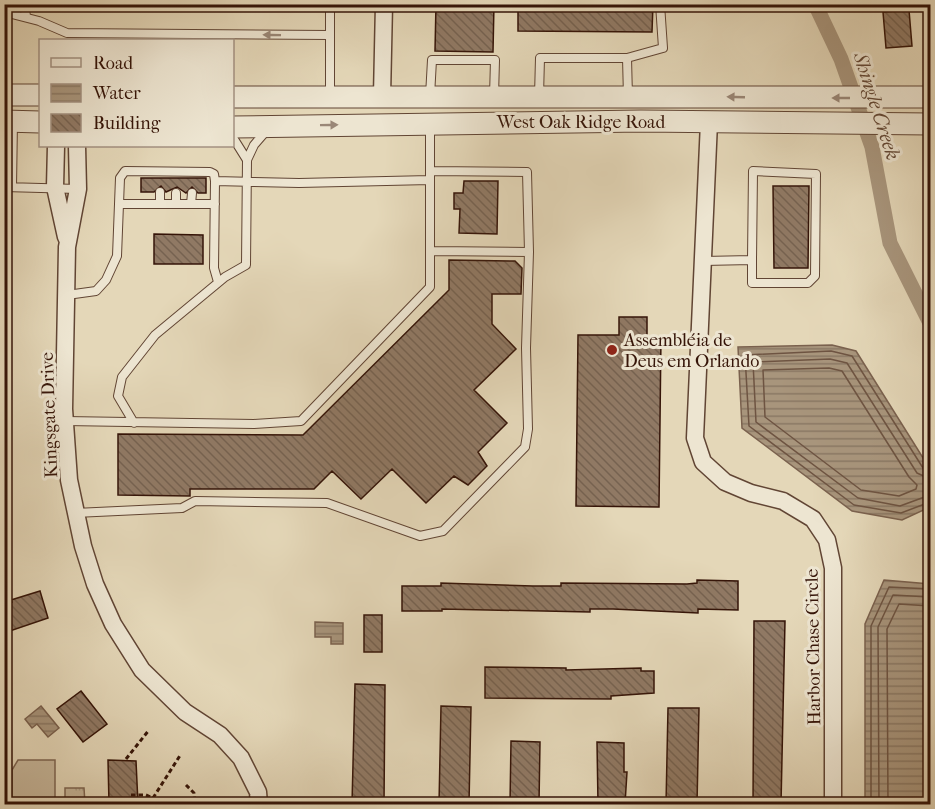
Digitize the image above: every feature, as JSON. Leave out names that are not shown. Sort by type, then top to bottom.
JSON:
[{"type":"street","points":[[382,96],[384,4]]},
{"type":"street","points":[[4,95],[39,95]]},
{"type":"street","name":"West Oak Ridge Road","points":[[234,97],[628,97],[824,123],[928,119]]},
{"type":"street","points":[[234,111],[243,107],[316,109],[330,97]]},
{"type":"street","points":[[430,122],[435,109],[514,110],[534,97]]},
{"type":"street","name":"West Oak Ridge Road","points":[[234,127],[430,122],[709,109],[813,99],[921,98]]},
{"type":"street","name":"Harbor Chase Circle","points":[[709,109],[695,438],[702,462],[725,482],[751,493],[783,501],[813,519],[827,540],[833,568],[833,804]]},
{"type":"street","points":[[9,121],[39,122]]},
{"type":"street","name":"Kingsgate Drive","points":[[56,147],[55,187],[68,247]]},
{"type":"street","name":"Kingsgate Drive","points":[[77,147],[78,189],[68,247],[65,422],[69,480],[75,513],[95,584],[113,624],[142,670],[185,712],[220,735],[241,758],[258,792],[259,804]]},
{"type":"lane","points":[[24,4],[26,16]]},
{"type":"lane","points":[[330,4],[330,97]]},
{"type":"lane","points":[[534,97],[540,58],[627,58],[663,48],[660,4]]},
{"type":"lane","points":[[4,12],[26,16],[67,37],[330,35]]},
{"type":"lane","points":[[627,58],[628,97]]},
{"type":"lane","points":[[430,97],[432,60],[495,60],[494,96]]},
{"type":"lane","points":[[9,121],[8,187],[78,189]]},
{"type":"lane","points":[[65,422],[254,424],[301,421],[430,287],[430,122]]},
{"type":"lane","points":[[134,423],[118,396],[122,377],[155,335],[218,282],[246,265],[247,160],[257,141],[270,127]]},
{"type":"lane","points":[[234,139],[247,160]]},
{"type":"lane","points":[[67,294],[96,291],[106,279],[117,256],[122,174],[126,171],[161,175],[192,175],[210,172],[214,174],[214,268],[218,282]]},
{"type":"lane","points":[[753,171],[816,174],[815,276],[808,283],[752,283],[752,261],[753,171]]},
{"type":"lane","points":[[75,513],[182,508],[195,501],[327,503],[420,536],[443,531],[525,447],[528,429],[526,348],[530,301],[527,172],[299,183],[215,181]]},
{"type":"lane","points":[[160,192],[160,204]]},
{"type":"lane","points":[[176,204],[177,193]]},
{"type":"lane","points":[[191,204],[192,193]]},
{"type":"lane","points":[[119,204],[215,204]]},
{"type":"lane","points":[[431,251],[529,252]]},
{"type":"lane","points":[[703,261],[752,261]]},
{"type":"path","points":[[126,759],[149,730]]},
{"type":"path","points":[[153,798],[181,754]]},
{"type":"path","points":[[132,795],[153,798],[167,804],[195,803],[194,793],[186,785]]},
{"type":"green space","points":[[18,760],[55,760],[55,804],[12,804],[12,770]]},
{"type":"green space","points":[[65,788],[84,788],[85,804],[65,804]]},
{"type":"water","points":[[832,345],[856,351],[930,469],[930,507],[902,520],[852,511],[742,428],[738,347]]},
{"type":"water","points":[[884,580],[930,584],[930,804],[865,804],[865,624]]},
{"type":"water","points":[[315,622],[343,623],[343,644],[331,644],[331,637],[315,637]]},
{"type":"water","points":[[41,706],[59,728],[48,737],[37,724],[32,728],[25,719]]},
{"type":"building","points":[[436,4],[494,4],[493,52],[435,51]]},
{"type":"building","points":[[518,4],[653,4],[652,32],[518,31]]},
{"type":"building","points":[[909,10],[912,46],[886,48],[883,12]]},
{"type":"building","points":[[141,178],[206,178],[206,193],[198,193],[192,187],[186,193],[177,187],[166,192],[161,186],[154,192],[141,192]]},
{"type":"building","points":[[464,181],[498,181],[497,234],[459,233],[460,209],[454,209],[454,193],[463,193]]},
{"type":"building","points":[[773,186],[809,186],[808,268],[774,268]]},
{"type":"building","points":[[154,234],[203,235],[203,264],[154,264]]},
{"type":"building","points":[[449,260],[515,261],[522,268],[521,294],[492,294],[492,324],[516,349],[474,390],[507,423],[478,452],[487,466],[468,485],[454,476],[426,503],[392,469],[361,499],[332,471],[314,489],[190,489],[190,496],[118,495],[118,434],[303,435],[449,290]]},
{"type":"building","points":[[619,317],[647,317],[647,336],[661,336],[659,507],[576,506],[578,335],[619,335]]},
{"type":"building","points":[[697,580],[738,581],[738,610],[698,609],[698,613],[613,609],[590,609],[590,612],[442,609],[442,611],[402,611],[402,586],[441,586],[441,583],[533,586],[561,586],[561,583],[687,584],[697,583]]},
{"type":"building","points":[[40,591],[48,618],[4,633],[4,604]]},
{"type":"building","points":[[364,615],[382,615],[382,652],[364,652]]},
{"type":"building","points":[[754,621],[785,621],[781,804],[753,804]]},
{"type":"building","points":[[485,667],[566,668],[566,670],[641,668],[641,671],[654,671],[654,693],[611,696],[611,699],[485,698]]},
{"type":"building","points":[[355,684],[385,685],[384,804],[352,804]]},
{"type":"building","points":[[81,691],[107,724],[83,742],[57,709]]},
{"type":"building","points":[[441,706],[471,707],[469,804],[439,804]]},
{"type":"building","points":[[668,708],[699,708],[697,804],[666,804]]},
{"type":"building","points":[[511,741],[540,742],[539,804],[510,804]]},
{"type":"building","points":[[597,742],[624,743],[624,772],[627,772],[625,804],[598,804]]},
{"type":"building","points":[[108,760],[136,761],[138,804],[109,804]]},
{"type":"waterway","name":"Shingle Creek","points":[[815,4],[841,59],[872,147],[890,243],[930,323]]},
{"type":"place","name":"Assembléia de Deus em Orlando","points":[[612,350]]}]
